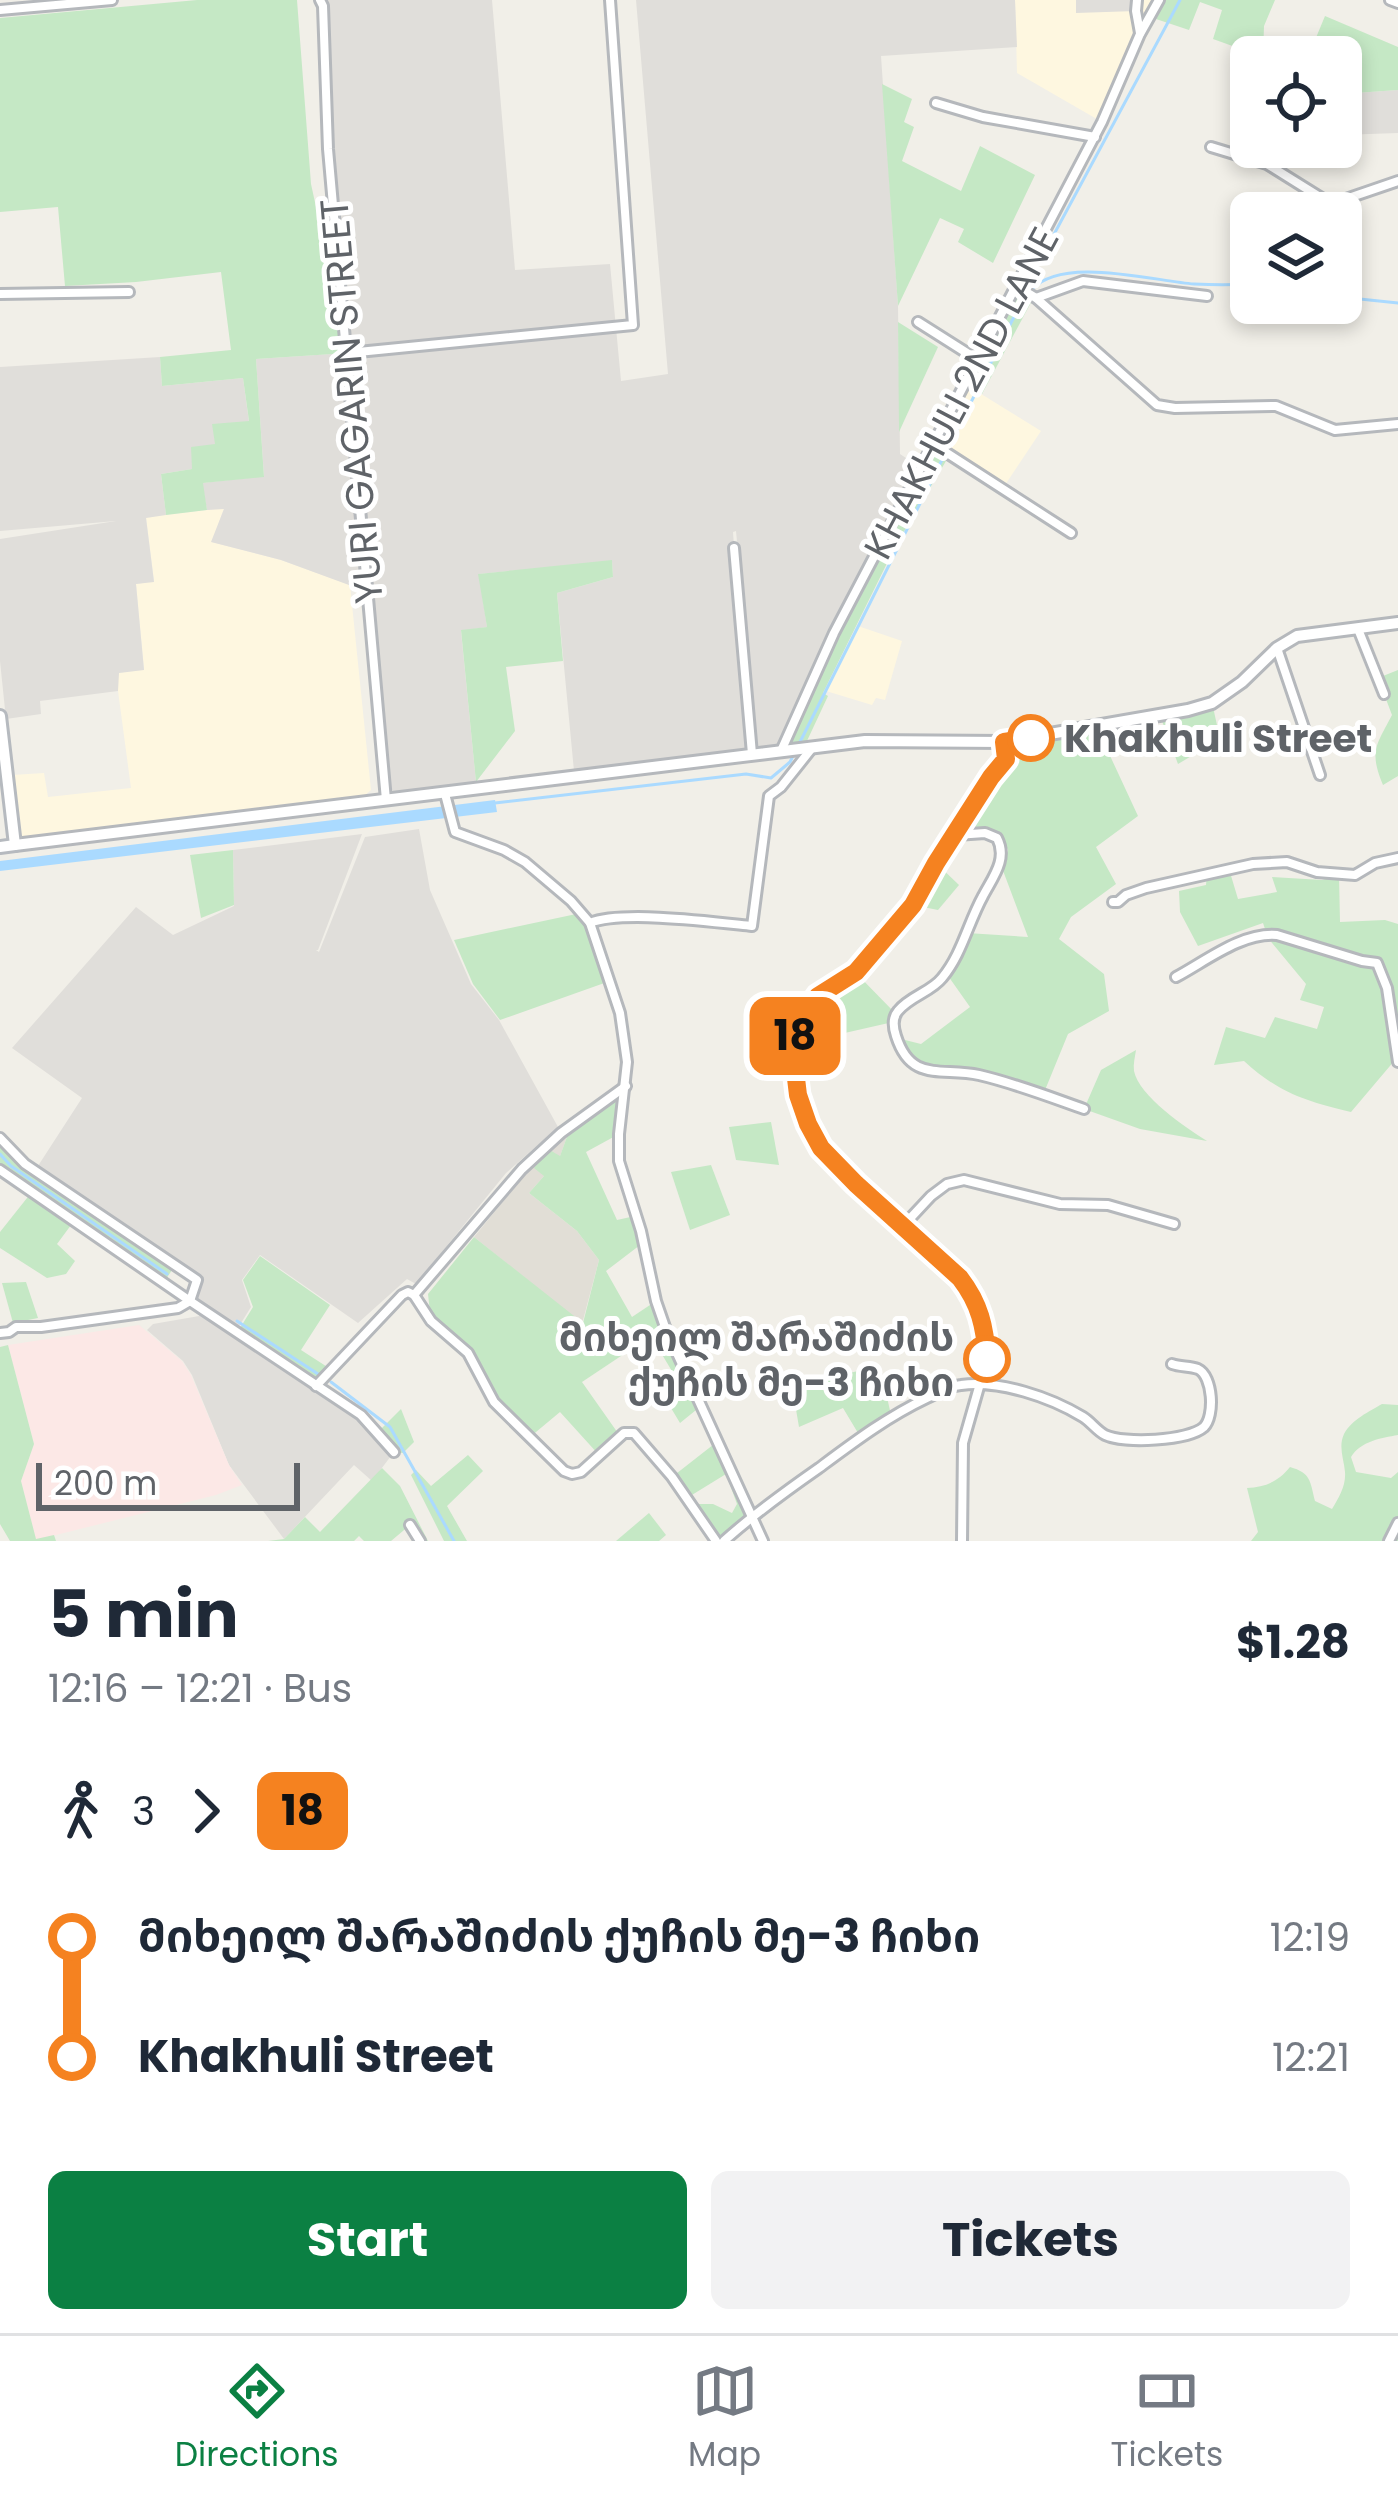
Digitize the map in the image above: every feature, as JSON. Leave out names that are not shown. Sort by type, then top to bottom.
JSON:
[{"type":"street","points":[[0,10],[112,0]]},
{"type":"street","name":"YURI GAGARIN STREET","points":[[320,0],[328,149],[386,801]]},
{"type":"street","points":[[348,352],[633,326],[610,0]]},
{"type":"street","name":"KHAKHULI 2ND LANE","points":[[1137,0],[1140,34]]},
{"type":"street","name":"KHAKHULI 2ND LANE","points":[[783,750],[834,633],[1095,136],[1160,0]]},
{"type":"street","points":[[936,103],[983,117],[1095,136]]},
{"type":"street","points":[[1211,147],[1267,164],[1330,205],[1398,181]]},
{"type":"street","points":[[1035,298],[1083,281],[1207,296]]},
{"type":"street","points":[[1016,286],[1157,404],[1175,408],[1276,406],[1335,430],[1398,424]]},
{"type":"street","points":[[0,294],[129,292]]},
{"type":"street","points":[[918,322],[978,360]]},
{"type":"street","points":[[933,444],[1071,533]]},
{"type":"street","points":[[734,548],[752,754]]},
{"type":"street","points":[[0,846],[865,741],[1004,742],[1212,703],[1297,636],[1398,623]]},
{"type":"street","points":[[1358,628],[1384,694]]},
{"type":"street","points":[[1277,648],[1320,775]]},
{"type":"street","points":[[0,716],[15,845]]},
{"type":"street","points":[[962,1541],[963,1443],[987,1359],[982,1318],[960,1278],[821,1148],[798,1095],[792,1045],[801,1020],[818,996],[856,972],[913,905],[1006,759],[1004,742]]},
{"type":"street","points":[[590,922],[622,918],[752,926],[769,796],[810,747]]},
{"type":"street","points":[[445,794],[455,832],[525,862],[590,922],[620,1013],[627,1062],[619,1161],[650,1264],[656,1301],[763,1541]]},
{"type":"street","points":[[955,836],[973,832],[997,838],[1002,848],[1000,864],[953,964],[937,985],[895,1013],[893,1022],[906,1058],[918,1069],[977,1075],[1084,1109]]},
{"type":"street","points":[[1113,902],[1146,888],[1253,864],[1287,862],[1317,872],[1355,875],[1375,863],[1398,858]]},
{"type":"street","points":[[1176,977],[1263,934],[1377,963],[1388,988],[1398,1062]]},
{"type":"street","points":[[414,1294],[522,1168],[626,1086]]},
{"type":"street","points":[[0,1138],[25,1164],[197,1280],[190,1301],[178,1308],[16,1327],[0,1333]]},
{"type":"street","points":[[0,1170],[361,1414],[394,1452]]},
{"type":"street","points":[[903,1226],[931,1196],[947,1184],[964,1180],[1060,1204],[1108,1205],[1174,1224]]},
{"type":"street","points":[[316,1386],[402,1295],[414,1294],[430,1321],[468,1353],[494,1402],[564,1471],[581,1472],[624,1432],[634,1432],[720,1541],[891,1415],[954,1385],[980,1383],[1049,1401],[1085,1418],[1105,1435],[1124,1439],[1157,1440],[1191,1433],[1204,1426],[1211,1413],[1208,1378],[1203,1371],[1172,1364]]},
{"type":"street","points":[[1389,1541],[1398,1523]]},
{"type":"street","points":[[410,1525],[420,1541]]},
{"type":"shaded area","points":[[320,0],[492,0],[515,270],[610,264],[621,381],[668,374],[636,0],[1015,0],[1017,47],[881,56],[898,306],[900,454],[921,468],[897,513],[892,514],[778,746],[756,749],[736,531],[748,749],[574,771],[557,593],[613,577],[612,561],[479,574],[487,627],[461,631],[476,782],[394,792],[384,782],[368,592],[281,560],[211,542],[224,509],[207,510],[202,483],[264,476],[256,359],[347,353]]},
{"type":"shaded area","points":[[1015,0],[1076,0],[1076,12],[1137,0],[1166,0],[1102,122],[1017,73]]},
{"type":"shaded area","points":[[1076,0],[1137,0],[1136,11],[1076,13]]},
{"type":"shaded area","points":[[1398,90],[1398,133],[1362,134],[1362,93]]},
{"type":"shaded area","points":[[160,357],[162,386],[243,378],[249,422],[215,444],[192,469],[161,474],[166,515],[146,518],[154,582],[136,584],[144,670],[119,673],[118,691],[40,701],[41,714],[6,719],[0,661],[0,539],[116,521],[0,531],[0,367]]},
{"type":"shaded area","points":[[965,384],[1041,431],[1003,488],[933,444]]},
{"type":"shaded area","points":[[224,508],[212,542],[350,585],[371,790],[359,800],[19,839],[12,775],[44,773],[48,797],[131,788],[118,673],[144,669],[136,584],[154,581],[146,517]]},
{"type":"shaded area","points":[[858,626],[902,641],[885,700],[876,698],[872,705],[826,691]]},
{"type":"shaded area","points":[[419,829],[430,890],[471,984],[499,1020],[558,1127],[506,1173],[416,1284],[407,1279],[358,1323],[260,1255],[242,1280],[251,1307],[236,1331],[361,1415],[394,1452],[372,1481],[354,1465],[284,1539],[229,1465],[183,1361],[147,1330],[153,1324],[205,1315],[191,1301],[198,1280],[36,1169],[82,1098],[12,1048],[136,907],[173,935],[234,906],[233,850],[362,834],[319,952],[365,837]]},
{"type":"shaded area","points":[[568,1134],[559,1159],[529,1193],[577,1231],[599,1260],[582,1324],[474,1237],[547,1148]]},
{"type":"shaded area","points":[[139,1325],[182,1361],[242,1485],[36,1540],[21,1481],[34,1444],[8,1345]]},
{"type":"green space","points":[[197,0],[297,0],[311,184],[348,353],[256,359],[264,477],[203,483],[207,510],[166,515],[161,474],[192,469],[191,447],[215,444],[212,424],[249,421],[243,378],[162,386],[160,357],[231,350],[221,272],[65,286],[58,207],[0,212],[0,18]]},
{"type":"green space","points":[[1166,0],[1275,0],[1264,36],[1230,36],[1230,45],[1213,39],[1222,10],[1200,2],[1189,30],[1156,19]]},
{"type":"green space","points":[[1325,16],[1398,47],[1398,90],[1362,93],[1362,36],[1317,36]]},
{"type":"green space","points":[[882,84],[912,99],[904,122],[914,127],[902,161],[961,191],[980,146],[1035,175],[993,263],[958,242],[964,229],[940,218],[898,306]]},
{"type":"green space","points":[[1016,286],[1034,297],[982,394],[965,384]]},
{"type":"green space","points":[[898,322],[938,347],[899,432]]},
{"type":"green space","points":[[933,454],[946,461],[896,545],[823,693],[828,696],[806,743],[789,743],[835,632]]},
{"type":"green space","points":[[612,560],[613,577],[557,593],[563,661],[506,667],[515,731],[476,782],[461,630],[487,627],[478,574]]},
{"type":"green space","points":[[1398,670],[1398,776],[1383,785],[1376,749],[1392,715],[1378,678]]},
{"type":"green space","points":[[1213,707],[1220,739],[1178,764],[1162,721]]},
{"type":"green space","points":[[1099,732],[1138,816],[1096,847],[1116,884],[1071,917],[1059,939],[1104,974],[1109,1011],[1068,1034],[1043,1095],[977,1075],[918,1069],[897,1038],[921,1044],[970,1007],[946,973],[967,933],[1028,937],[1002,868],[1008,850],[1001,835],[982,829],[963,832],[998,776],[1010,746]]},
{"type":"green space","points":[[233,850],[234,905],[201,918],[190,855]]},
{"type":"green space","points":[[936,863],[959,885],[938,910],[913,905]]},
{"type":"green space","points":[[1229,869],[1238,899],[1277,892],[1272,877],[1322,880],[1339,875],[1340,922],[1398,924],[1398,1062],[1351,1112],[1293,1094],[1244,1061],[1214,1065],[1226,1027],[1265,1038],[1275,1017],[1317,1029],[1324,1007],[1300,1000],[1306,984],[1268,938],[1263,923],[1198,946],[1180,912],[1179,891],[1206,885],[1207,874]]},
{"type":"green space","points":[[581,913],[590,923],[610,981],[500,1020],[473,984],[454,940]]},
{"type":"green space","points":[[855,972],[895,1013],[893,1022],[792,1045],[816,1002]]},
{"type":"green space","points":[[1136,1050],[1134,1071],[1145,1091],[1207,1141],[1140,1129],[1084,1109],[1101,1070]]},
{"type":"green space","points":[[626,1086],[619,1134],[586,1152],[617,1220],[635,1216],[644,1242],[606,1271],[632,1317],[656,1301],[701,1406],[680,1423],[668,1403],[682,1388],[651,1336],[582,1382],[620,1436],[599,1455],[560,1412],[530,1437],[494,1402],[468,1353],[431,1321],[428,1294],[474,1237],[583,1323],[599,1260],[577,1231],[529,1193],[544,1176],[534,1168],[548,1149],[560,1156],[568,1134],[560,1126]]},
{"type":"green space","points":[[771,1122],[779,1165],[736,1160],[729,1127]]},
{"type":"green space","points":[[0,1145],[25,1171],[172,1270],[166,1279],[5,1171],[0,1165]]},
{"type":"green space","points":[[711,1165],[730,1215],[690,1230],[671,1172]]},
{"type":"green space","points":[[31,1193],[74,1221],[57,1244],[75,1261],[66,1274],[47,1278],[0,1248],[0,1232]]},
{"type":"green space","points":[[260,1256],[330,1305],[301,1350],[332,1370],[316,1386],[237,1333],[253,1307],[243,1280]]},
{"type":"green space","points":[[26,1282],[38,1318],[13,1323],[2,1283]]},
{"type":"green space","points":[[8,1345],[34,1444],[21,1481],[36,1539],[54,1535],[56,1541],[10,1541],[0,1524],[0,1347]]},
{"type":"green space","points":[[880,1366],[891,1415],[861,1438],[843,1408],[799,1427],[792,1386]]},
{"type":"green space","points":[[1382,1404],[1398,1405],[1398,1435],[1366,1444],[1351,1457],[1356,1472],[1391,1478],[1398,1472],[1398,1541],[1251,1541],[1258,1532],[1247,1488],[1271,1483],[1290,1467],[1308,1479],[1315,1501],[1332,1509],[1344,1482],[1344,1434]]},
{"type":"green space","points":[[401,1409],[414,1442],[403,1453],[394,1452],[378,1432]]},
{"type":"green space","points":[[718,1441],[753,1515],[724,1541],[716,1541],[691,1504],[713,1504],[732,1513],[737,1504],[726,1474],[687,1498],[672,1477]]},
{"type":"green space","points":[[468,1455],[483,1471],[447,1506],[467,1541],[444,1541],[411,1475],[416,1470],[431,1486]]},
{"type":"green space","points":[[382,1468],[400,1486],[428,1541],[420,1541],[410,1525],[391,1541],[364,1541],[359,1536],[354,1541],[268,1541],[284,1539],[305,1517],[320,1532]]},
{"type":"green space","points":[[649,1513],[666,1535],[659,1541],[616,1541]]},
{"type":"water","points":[[495,800],[497,812],[0,871],[0,861]]},
{"type":"waterway","points":[[1032,285],[1031,277],[1180,0]]},
{"type":"waterway","points":[[1031,290],[1045,280],[1085,272],[1230,284]]},
{"type":"waterway","points":[[799,744],[1024,297]]},
{"type":"waterway","points":[[1362,299],[1398,303]]},
{"type":"waterway","points":[[495,803],[746,774],[771,778],[795,752]]},
{"type":"waterway","points":[[0,1154],[167,1274]]},
{"type":"waterway","points":[[237,1321],[318,1374]]},
{"type":"waterway","points":[[331,1382],[390,1427],[454,1541]]},
{"type":"bus line","name":"18","points":[[987,1359],[982,1318],[960,1278],[821,1148],[798,1095],[792,1045],[801,1020],[818,996],[856,972],[913,905],[1006,759],[1004,742],[1031,738]]},
{"type":"place","name":"Khakhuli Street","points":[[1031,738]]},
{"type":"place","name":"მიხეილ შარაშიძის ქუჩის მე-3 ჩიხი","points":[[987,1359]]}]
